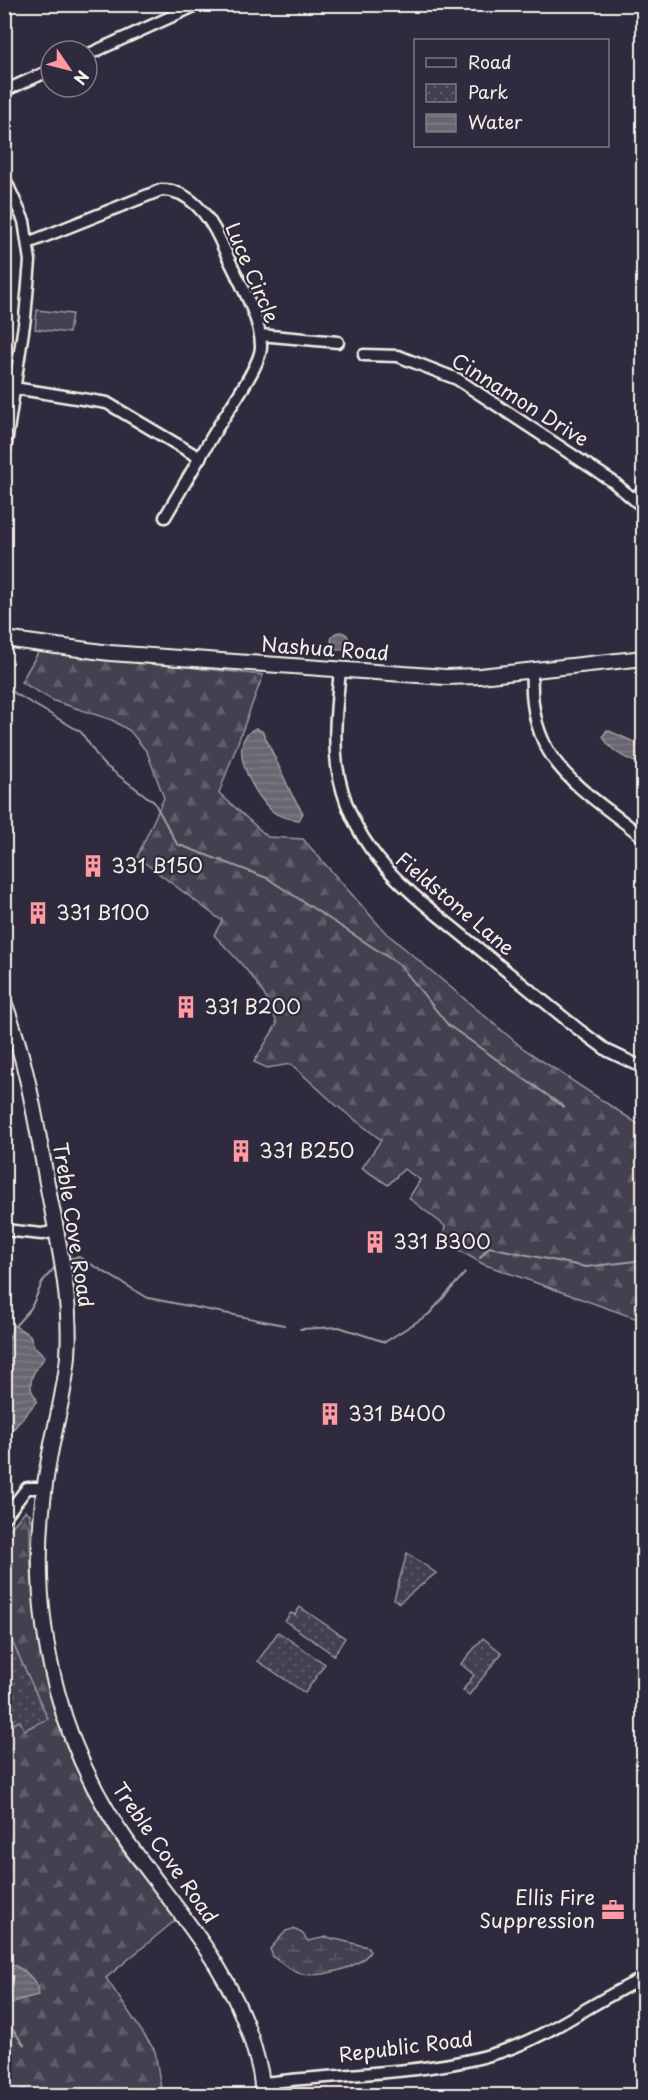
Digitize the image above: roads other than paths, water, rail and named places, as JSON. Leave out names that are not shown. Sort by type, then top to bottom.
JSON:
[{"type":"main road","name":"Nashua Road","points":[[4,639],[100,652],[454,677],[644,658]]},
{"type":"main road","name":"Treble Cove Road","points":[[4,1002],[25,1064],[68,1299],[69,1344],[65,1381],[44,1488],[39,1543],[43,1621],[58,1694],[75,1745],[96,1790],[121,1832],[202,1940],[225,1977],[242,2011],[263,2089],[276,2096]]},
{"type":"street","points":[[99,49],[199,4]]},
{"type":"street","points":[[4,91],[39,75]]},
{"type":"street","points":[[4,177],[24,221],[30,261],[27,299],[4,457]]},
{"type":"street","name":"Luce Circle","points":[[28,243],[138,198],[171,189],[190,200],[214,227],[260,335],[262,349],[246,381],[165,518]]},
{"type":"street","points":[[260,335],[338,342]]},
{"type":"street","name":"Cinnamon Drive","points":[[364,355],[398,356],[435,368],[457,379],[612,481],[644,508]]},
{"type":"street","points":[[14,388],[107,403],[200,458]]},
{"type":"street","points":[[635,499],[644,488]]},
{"type":"street","name":"Fieldstone Lane","points":[[340,670],[335,734],[340,778],[353,819],[381,865],[411,894],[583,1033],[608,1051],[644,1068]]},
{"type":"street","points":[[532,670],[531,689],[537,727],[551,758],[574,781],[644,838]]},
{"type":"street","points":[[4,1230],[42,1234],[56,1231]]},
{"type":"street","points":[[4,1518],[27,1488],[44,1488]]},
{"type":"street","name":"Republic Road","points":[[263,2089],[456,2063],[501,2052],[554,2028],[644,1978]]},
{"type":"water","points":[[340,632],[346,635],[349,641],[346,647],[340,650],[334,647],[331,641],[334,635]]},
{"type":"water","points":[[256,728],[263,732],[292,795],[303,813],[299,820],[281,816],[272,811],[251,782],[245,769],[242,745],[247,735]]},
{"type":"water","points":[[607,730],[643,746],[643,765],[626,758],[610,747],[603,736]]},
{"type":"water","points":[[13,1325],[30,1335],[34,1346],[45,1356],[33,1374],[31,1382],[31,1390],[37,1401],[5,1439],[5,1343],[11,1334]]},
{"type":"water","points":[[5,1961],[32,1978],[38,1995],[19,2000],[5,2008]]},
{"type":"waterway","points":[[4,687],[81,732],[102,763],[154,802],[177,844],[267,878],[400,965],[448,1025],[564,1107]]},
{"type":"waterway","points":[[480,1258],[489,1247],[586,1267],[644,1260]]},
{"type":"waterway","points":[[70,1258],[79,1257],[148,1298],[284,1325]]},
{"type":"waterway","points":[[15,1326],[31,1308],[43,1281],[55,1267]]},
{"type":"waterway","points":[[300,1329],[339,1327],[385,1342],[429,1314],[465,1273]]},
{"type":"waterway","points":[[4,2018],[24,2045]]},
{"type":"place","name":"331 B150","points":[[93,866]]},
{"type":"place","name":"331 B100","points":[[38,913]]},
{"type":"place","name":"331 B200","points":[[186,1007]]},
{"type":"place","name":"331 B250","points":[[241,1151]]},
{"type":"place","name":"331 B300","points":[[375,1242]]},
{"type":"place","name":"331 B400","points":[[330,1414]]},
{"type":"place","name":"Ellis Fire Suppression","points":[[613,1910]]}]
